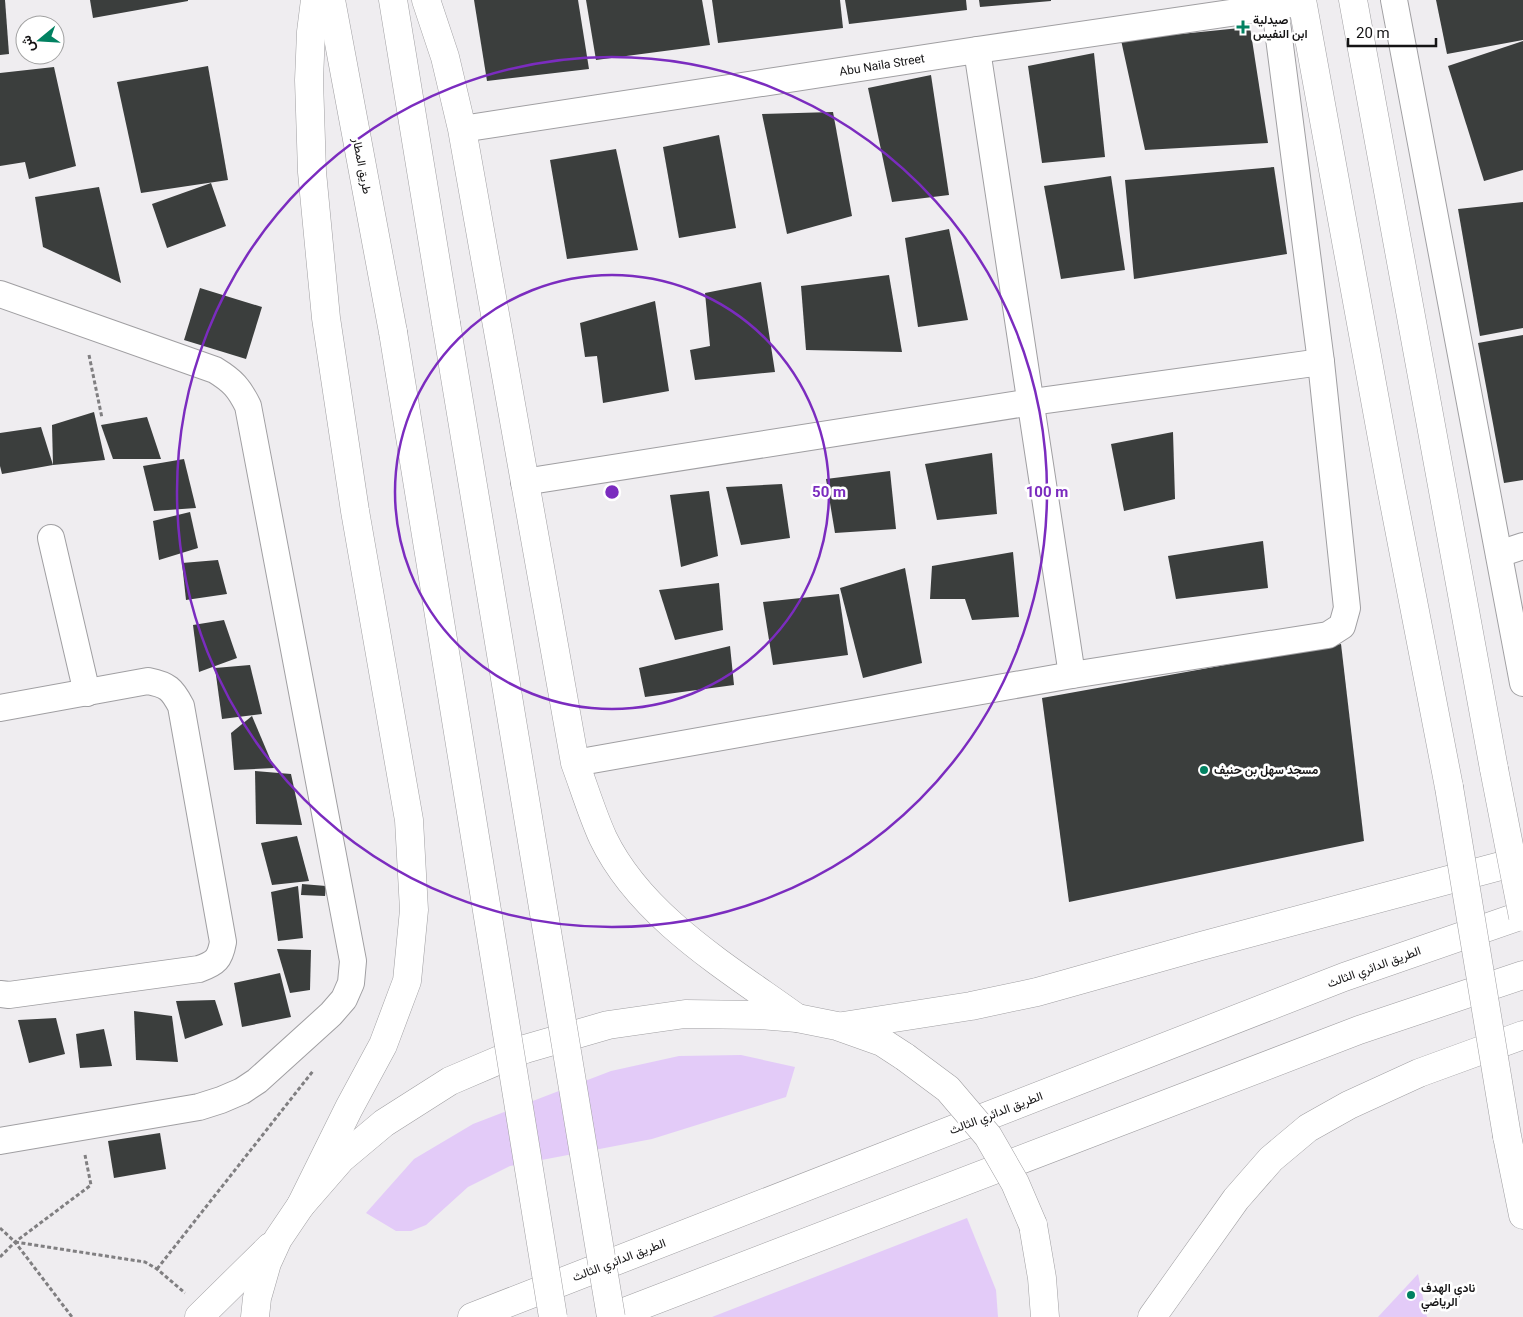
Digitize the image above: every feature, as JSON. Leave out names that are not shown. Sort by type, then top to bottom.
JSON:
[{"type":"main road","points":[[301,1205],[349,1108],[383,1045],[407,981],[414,910],[409,820],[355,511],[326,318],[312,172],[309,80],[310,42],[315,0]]},
{"type":"main road","name":"طريق المطار","points":[[331,0],[393,332],[553,1317]]},
{"type":"main road","points":[[393,0],[611,1317],[1359,1030],[1523,975]]},
{"type":"main road","points":[[426,0],[445,57],[462,129],[575,763],[603,838],[626,876],[654,909],[704,950],[797,1018]]},
{"type":"main road","points":[[1353,0],[1494,769],[1523,916]]},
{"type":"main road","points":[[1302,1],[1388,472],[1449,787],[1507,1136],[1523,1215]]},
{"type":"main road","points":[[836,1026],[971,1006],[1037,992],[1523,860]]},
{"type":"main road","name":"الطريق الدائري الثالث","points":[[472,1317],[1344,977],[1523,916]]},
{"type":"main road","points":[[256,1308],[267,1263],[278,1239],[301,1205],[341,1159],[384,1123],[450,1081],[525,1049],[608,1025],[685,1014],[759,1015],[797,1018],[836,1026],[882,1042],[948,1089],[988,1136],[1015,1183],[1033,1225],[1042,1278],[1045,1317]]},
{"type":"main road","points":[[1152,1317],[1236,1199],[1272,1159],[1308,1128],[1349,1104],[1419,1073],[1523,1035]]},
{"type":"main road","points":[[203,1314],[278,1239]]},
{"type":"street","points":[[1394,0],[1523,683]]},
{"type":"street","name":"Abu Naila Street","points":[[462,129],[978,50],[1275,7],[1302,1]]},
{"type":"street","points":[[575,763],[1072,675],[1328,635],[1342,626],[1347,608],[1321,362],[1275,7]]},
{"type":"street","points":[[978,50],[1072,675]]},
{"type":"street","points":[[0,294],[215,370],[230,379],[240,390],[248,406],[353,961],[351,982],[344,999],[332,1014],[257,1082],[242,1091],[199,1107],[0,1141]]},
{"type":"street","points":[[524,482],[1032,402],[1321,362]]},
{"type":"street","points":[[51,538],[87,693]]},
{"type":"street","points":[[1499,554],[1523,546]]},
{"type":"street","points":[[0,708],[148,681],[163,684],[174,692],[181,706],[224,942],[221,955],[212,964],[199,969],[9,995],[0,994]]},
{"type":"path","points":[[82,323],[102,418]]},
{"type":"path","points":[[158,1269],[317,1066]]},
{"type":"path","points":[[0,1257],[15,1242],[91,1185],[79,1128]]},
{"type":"path","points":[[0,1228],[15,1242],[72,1317]]},
{"type":"path","points":[[15,1242],[145,1262],[158,1269],[203,1314]]},
{"type":"shaded area","points":[[741,1055],[795,1067],[786,1097],[652,1139],[510,1166],[468,1187],[426,1225],[411,1231],[396,1231],[366,1213],[414,1159],[473,1124],[611,1071],[679,1056]]},
{"type":"shaded area","points":[[967,1218],[996,1290],[998,1317],[712,1317]]},
{"type":"shaded area","name":"نادي الهدف الرياضي","points":[[1418,1274],[1427,1317],[1378,1317]]},
{"type":"building","points":[[0,0],[5,0],[9,54],[0,55]]},
{"type":"building","points":[[90,0],[188,0],[188,1],[93,18]]},
{"type":"building","points":[[474,0],[578,0],[589,69],[487,81]]},
{"type":"building","points":[[586,0],[702,0],[710,45],[596,60]]},
{"type":"building","points":[[712,0],[840,0],[843,28],[718,43]]},
{"type":"building","points":[[845,0],[966,0],[967,10],[849,24]]},
{"type":"building","points":[[979,0],[1051,0],[1051,1],[980,7]]},
{"type":"building","points":[[1436,0],[1523,0],[1523,40],[1447,54]]},
{"type":"building","points":[[1250,27],[1268,143],[1145,150],[1121,40]]},
{"type":"building","points":[[1523,41],[1523,170],[1484,181],[1448,66]]},
{"type":"building","points":[[1094,53],[1105,157],[1042,163],[1028,66]]},
{"type":"building","points":[[208,66],[228,180],[141,193],[117,82]]},
{"type":"building","points":[[54,67],[76,166],[29,179],[25,162],[0,166],[0,73]]},
{"type":"building","points":[[931,75],[949,195],[892,202],[868,88]]},
{"type":"building","points":[[833,112],[852,216],[787,234],[762,114]]},
{"type":"building","points":[[719,135],[736,228],[679,238],[663,147]]},
{"type":"building","points":[[616,149],[638,250],[567,259],[550,160]]},
{"type":"building","points":[[1274,167],[1287,254],[1134,279],[1125,180]]},
{"type":"building","points":[[1111,176],[1125,270],[1061,279],[1044,186]]},
{"type":"building","points":[[211,183],[226,226],[167,248],[152,204]]},
{"type":"building","points":[[99,187],[121,283],[43,247],[35,197]]},
{"type":"building","points":[[1523,202],[1523,328],[1480,336],[1458,209]]},
{"type":"building","points":[[949,229],[968,320],[918,327],[905,238]]},
{"type":"building","points":[[889,275],[902,352],[806,350],[801,286]]},
{"type":"building","points":[[761,282],[775,372],[695,380],[690,350],[710,346],[705,293]]},
{"type":"building","points":[[200,288],[262,307],[246,359],[184,340]]},
{"type":"building","points":[[655,301],[669,391],[603,403],[597,356],[585,357],[580,323]]},
{"type":"building","points":[[1523,335],[1523,480],[1504,483],[1478,343]]},
{"type":"building","points":[[94,412],[105,460],[53,465],[52,425]]},
{"type":"building","points":[[147,417],[161,459],[113,459],[101,425]]},
{"type":"building","points":[[41,427],[53,465],[2,474],[0,466],[0,433]]},
{"type":"building","points":[[1173,432],[1175,499],[1124,511],[1111,444]]},
{"type":"building","points":[[992,453],[997,514],[937,520],[925,464]]},
{"type":"building","points":[[184,459],[196,508],[154,511],[143,466]]},
{"type":"building","points":[[890,471],[896,529],[835,533],[826,479]]},
{"type":"building","points":[[782,484],[790,538],[741,545],[726,487]]},
{"type":"building","points":[[709,491],[718,556],[681,567],[670,495]]},
{"type":"building","points":[[190,512],[198,548],[159,560],[153,521]]},
{"type":"building","points":[[1263,541],[1268,588],[1176,599],[1168,556]]},
{"type":"building","points":[[1013,552],[1019,617],[972,620],[965,599],[930,599],[932,566]]},
{"type":"building","points":[[218,560],[227,594],[186,600],[182,563]]},
{"type":"building","points":[[905,568],[922,663],[863,678],[840,588]]},
{"type":"building","points":[[719,583],[723,630],[675,640],[659,590]]},
{"type":"building","points":[[839,594],[848,655],[773,665],[763,602]]},
{"type":"building","points":[[224,620],[237,658],[199,672],[193,625]]},
{"type":"building","name":"مسجد سهل بن حنيف","points":[[1341,644],[1364,841],[1069,902],[1042,698]]},
{"type":"building","points":[[730,646],[734,685],[645,697],[639,668]]},
{"type":"building","points":[[250,665],[262,714],[222,719],[215,668]]},
{"type":"building","points":[[252,716],[274,768],[234,770],[231,733]]},
{"type":"building","points":[[255,771],[291,774],[302,825],[256,824]]},
{"type":"building","points":[[297,836],[309,881],[272,885],[261,843]]},
{"type":"building","points":[[302,884],[326,886],[325,896],[301,895]]},
{"type":"building","points":[[298,886],[303,938],[278,941],[271,892]]},
{"type":"building","points":[[277,949],[311,950],[310,990],[290,993]]},
{"type":"building","points":[[280,973],[291,1017],[242,1027],[234,983]]},
{"type":"building","points":[[215,1000],[223,1025],[185,1039],[176,1001]]},
{"type":"building","points":[[134,1011],[172,1016],[178,1062],[136,1060]]},
{"type":"building","points":[[56,1018],[65,1054],[29,1063],[18,1020]]},
{"type":"building","points":[[104,1029],[112,1066],[80,1068],[76,1034]]},
{"type":"building","points":[[160,1133],[166,1169],[114,1178],[108,1141]]},
{"type":"place","name":"صيدلية ابن النفيس","points":[[1243,27]]},
{"type":"place","name":"مسجد سهل بن حنيف","points":[[1204,770]]},
{"type":"place","name":"نادي الهدف الرياضي","points":[[1411,1295]]}]
